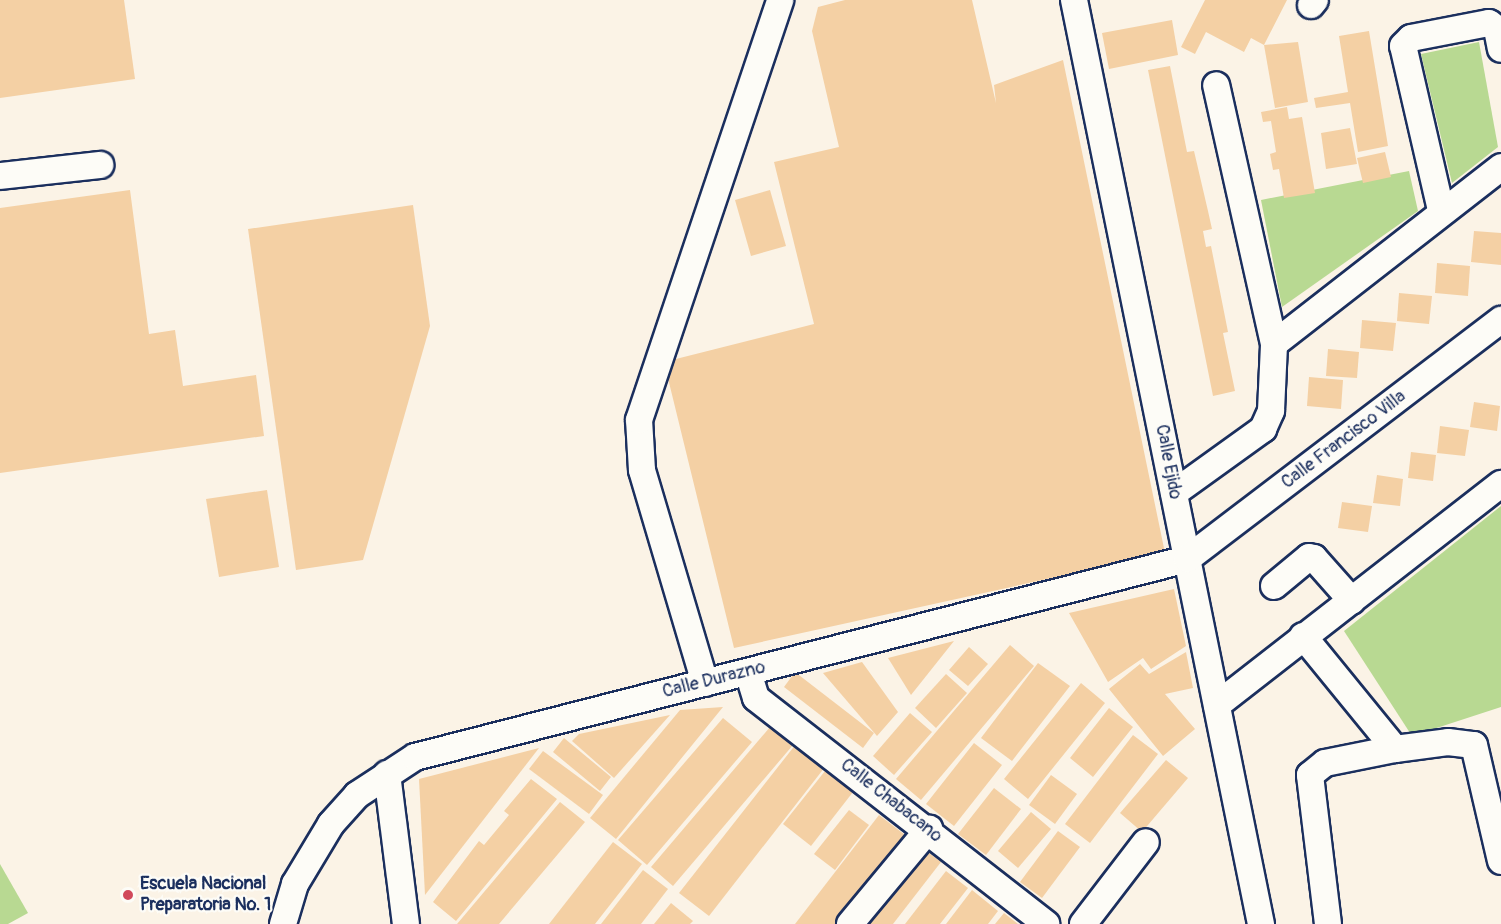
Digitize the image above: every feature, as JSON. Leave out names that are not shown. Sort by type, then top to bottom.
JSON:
[{"type":"street","points":[[705,683],[642,470],[639,420],[780,0]]},
{"type":"street","name":"Calle Ejido","points":[[1074,0],[1261,924]]},
{"type":"street","points":[[1441,210],[1402,46],[1411,38],[1489,23],[1497,29],[1501,49]]},
{"type":"street","points":[[1174,493],[1263,429],[1271,411],[1274,344],[1216,86]]},
{"type":"street","points":[[0,176],[100,165]]},
{"type":"street","points":[[1274,344],[1441,210],[1501,167]]},
{"type":"street","name":"Calle Francisco Villa","points":[[1187,559],[1501,320]]},
{"type":"street","points":[[1216,705],[1501,484]]},
{"type":"street","points":[[1274,586],[1309,557],[1352,601]]},
{"type":"street","name":"Calle Durazno","points":[[284,924],[295,884],[331,824],[357,795],[415,757],[451,745],[705,683],[1187,559]]},
{"type":"street","points":[[1303,636],[1395,749]]},
{"type":"street","name":"Calle Chabacano","points":[[748,672],[756,698],[928,829],[1046,924]]},
{"type":"street","points":[[1328,924],[1310,775],[1325,763],[1395,749],[1448,742],[1474,745],[1501,861]]},
{"type":"street","points":[[387,774],[406,924]]},
{"type":"street","points":[[850,924],[928,829]]},
{"type":"street","points":[[1083,924],[1146,842]]},
{"type":"green space","points":[[1479,42],[1498,147],[1452,183],[1421,54]]},
{"type":"green space","points":[[1409,171],[1418,211],[1282,307],[1261,200]]},
{"type":"green space","points":[[1501,506],[1501,707],[1412,736],[1344,631]]},
{"type":"green space","points":[[0,864],[28,913],[8,924],[0,924]]},
{"type":"building","points":[[0,0],[124,0],[135,79],[0,98]]},
{"type":"building","points":[[845,0],[972,0],[996,103],[994,85],[1063,60],[1165,553],[734,648],[664,362],[814,324],[774,162],[839,147],[812,31],[818,7]]},
{"type":"building","points":[[1205,0],[1287,0],[1264,45],[1251,38],[1244,52],[1206,32],[1195,54],[1181,47]]},
{"type":"building","points":[[1172,20],[1178,55],[1109,69],[1102,33]]},
{"type":"building","points":[[1369,31],[1388,146],[1358,152],[1350,103],[1316,108],[1314,98],[1348,92],[1339,36]]},
{"type":"building","points":[[1298,42],[1308,102],[1275,108],[1264,45]]},
{"type":"building","points":[[1170,66],[1187,152],[1194,151],[1212,229],[1203,231],[1206,247],[1211,246],[1228,332],[1223,333],[1235,391],[1213,396],[1148,70]]},
{"type":"building","points":[[1287,107],[1289,119],[1302,117],[1315,193],[1284,198],[1279,169],[1273,170],[1270,154],[1276,152],[1271,121],[1263,122],[1261,112]]},
{"type":"building","points":[[1350,128],[1357,164],[1326,169],[1321,133]]},
{"type":"building","points":[[1385,152],[1391,177],[1363,183],[1357,158]]},
{"type":"building","points":[[130,190],[149,334],[175,330],[183,386],[256,375],[264,436],[0,473],[0,208]]},
{"type":"building","points":[[770,190],[786,246],[751,256],[735,200]]},
{"type":"building","points":[[413,205],[430,326],[363,560],[296,570],[248,229]]},
{"type":"building","points":[[1474,231],[1501,233],[1501,265],[1471,262]]},
{"type":"building","points":[[1437,263],[1470,266],[1468,296],[1435,293]]},
{"type":"building","points":[[1399,293],[1432,296],[1429,324],[1397,321]]},
{"type":"building","points":[[1362,320],[1396,323],[1393,351],[1360,348]]},
{"type":"building","points":[[1328,349],[1359,352],[1357,378],[1326,376]]},
{"type":"building","points":[[1309,377],[1343,380],[1341,409],[1307,406]]},
{"type":"building","points":[[1474,402],[1500,406],[1497,431],[1470,427]]},
{"type":"building","points":[[1440,426],[1469,430],[1465,456],[1437,453]]},
{"type":"building","points":[[1411,452],[1436,455],[1433,481],[1408,478]]},
{"type":"building","points":[[1377,475],[1403,479],[1400,506],[1373,503]]},
{"type":"building","points":[[267,490],[279,567],[219,577],[206,499]]},
{"type":"building","points":[[1342,502],[1372,506],[1368,532],[1338,528]]},
{"type":"building","points":[[1174,589],[1186,646],[1151,669],[1143,658],[1108,682],[1069,613]]},
{"type":"building","points":[[954,641],[911,695],[888,658]]},
{"type":"building","points":[[1010,645],[1034,666],[921,800],[896,779]]},
{"type":"building","points":[[969,647],[988,664],[968,686],[949,670]]},
{"type":"building","points":[[1186,652],[1193,688],[1165,694],[1195,729],[1163,756],[1109,689],[1140,664],[1149,674]]},
{"type":"building","points":[[862,662],[898,712],[877,736],[823,673]]},
{"type":"building","points":[[1038,663],[1070,686],[1012,761],[981,738]]},
{"type":"building","points":[[795,672],[874,733],[863,748],[784,687]]},
{"type":"building","points":[[946,674],[967,693],[936,728],[915,708]]},
{"type":"building","points":[[1081,683],[1105,703],[1028,799],[1004,779]]},
{"type":"building","points":[[723,707],[616,839],[590,818],[680,710]]},
{"type":"building","points":[[1109,708],[1133,727],[1093,777],[1070,758]]},
{"type":"building","points":[[910,713],[932,732],[894,775],[873,756]]},
{"type":"building","points":[[670,715],[614,778],[572,741],[579,734]]},
{"type":"building","points":[[723,718],[752,742],[647,865],[618,840]]},
{"type":"building","points":[[770,727],[793,745],[673,886],[651,867]]},
{"type":"building","points":[[1133,735],[1158,754],[1090,843],[1065,824]]},
{"type":"building","points":[[564,738],[611,777],[600,791],[553,752]]},
{"type":"building","points":[[974,743],[1002,765],[954,826],[926,804]]},
{"type":"building","points":[[796,744],[825,767],[709,916],[679,893]]},
{"type":"building","points":[[539,748],[425,895],[419,779]]},
{"type":"building","points":[[543,751],[603,795],[589,814],[529,769]]},
{"type":"building","points":[[1166,760],[1188,778],[1142,832],[1120,813]]},
{"type":"building","points":[[825,771],[853,792],[811,846],[783,824]]},
{"type":"building","points":[[1051,775],[1077,794],[1055,824],[1029,805]]},
{"type":"building","points":[[531,779],[557,799],[456,921],[433,902],[479,841],[484,845],[509,815],[504,811]]},
{"type":"building","points":[[994,788],[1021,809],[986,855],[958,834]]},
{"type":"building","points":[[560,802],[585,822],[499,924],[457,924]]},
{"type":"building","points":[[849,810],[869,825],[835,870],[814,854]]},
{"type":"building","points":[[1031,812],[1051,829],[1018,868],[998,851]]},
{"type":"building","points":[[879,815],[909,838],[843,924],[795,924]]},
{"type":"building","points":[[1058,831],[1080,847],[1042,898],[1020,882]]},
{"type":"building","points":[[613,842],[642,864],[595,924],[549,924]]},
{"type":"building","points":[[917,844],[941,862],[893,924],[855,924]]},
{"type":"building","points":[[643,870],[668,889],[641,924],[601,924]]},
{"type":"building","points":[[946,871],[968,888],[940,924],[905,924]]},
{"type":"building","points":[[972,890],[998,911],[988,924],[946,924]]},
{"type":"building","points":[[671,903],[693,921],[690,924],[654,924]]},
{"type":"building","points":[[1004,913],[1018,924],[995,924]]},
{"type":"place","name":"Escuela Nacional Preparatoria No. 1","points":[[128,895]]}]
